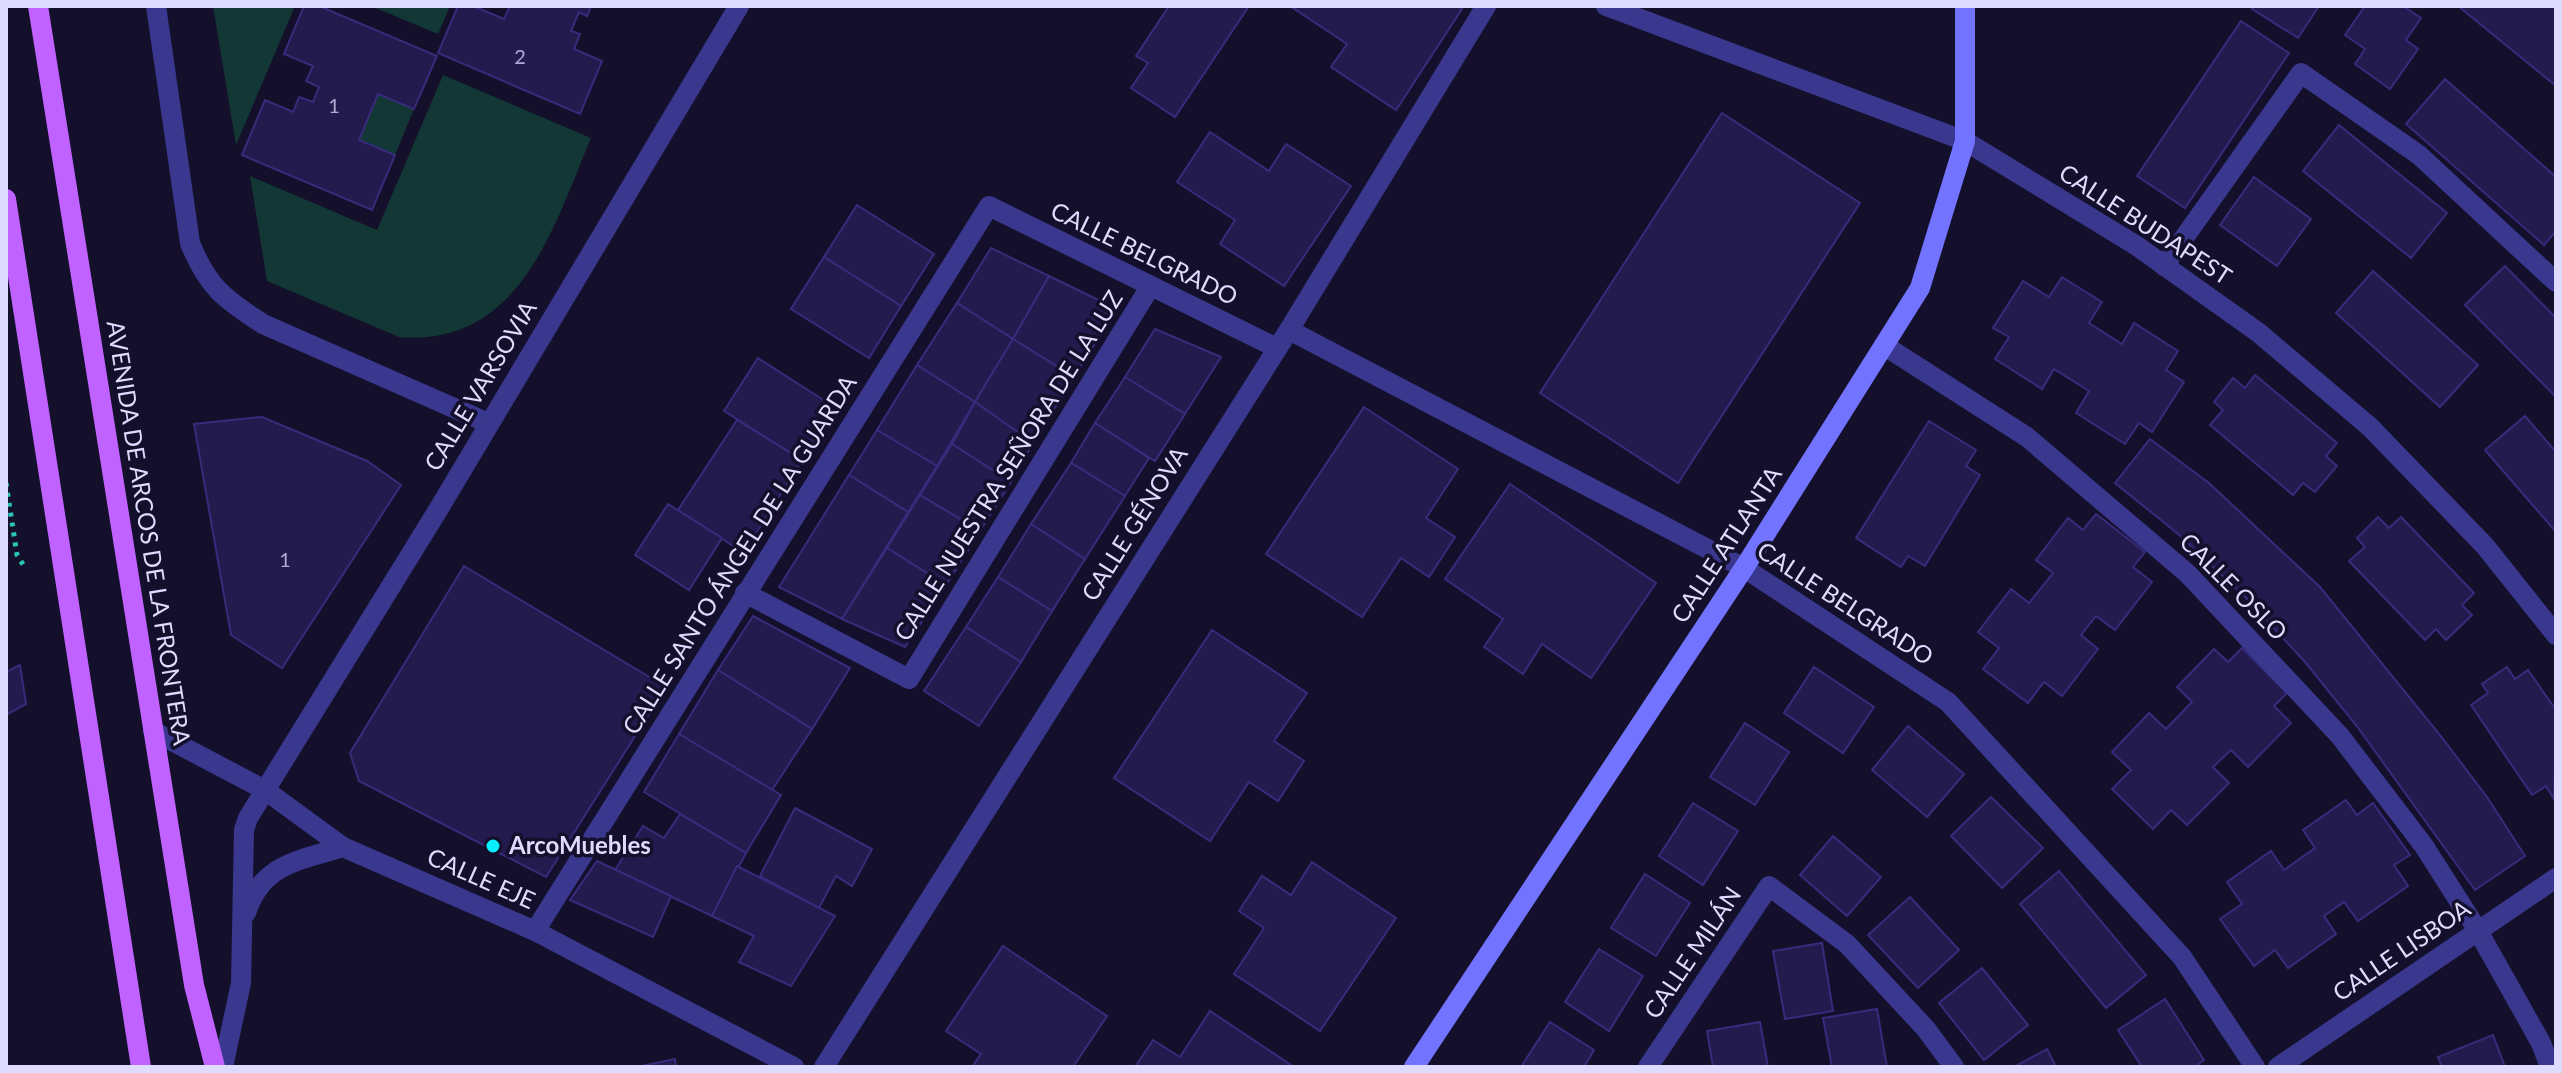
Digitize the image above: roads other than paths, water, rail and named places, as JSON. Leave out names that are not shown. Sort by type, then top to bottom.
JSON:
[{"type":"main road","name":"AVENIDA DE ARCOS DE LA FRONTERA","points":[[38,6],[194,985],[215,1067]]},
{"type":"main road","points":[[6,199],[141,1067]]},
{"type":"street","points":[[156,6],[190,243],[203,275],[233,305],[263,324],[488,423]]},
{"type":"street","name":"CALLE VARSOVIA","points":[[265,790],[739,6]]},
{"type":"street","name":"CALLE GÉNOVA","points":[[824,1067],[1289,330],[1486,6]]},
{"type":"street","name":"CALLE BUDAPEST","points":[[1606,6],[1965,141],[2164,266],[2259,333],[2370,427],[2485,546],[2556,635]]},
{"type":"street","name":"CALLE ATLANTA","points":[[1414,1067],[1744,568],[1920,288],[1965,141],[1965,6]]},
{"type":"street","points":[[2164,266],[2301,73],[2419,155],[2556,282]]},
{"type":"street","name":"CALLE BELGRADO","points":[[989,206],[1277,348]]},
{"type":"street","name":"CALLE SANTO ÁNGEL DE LA GUARDA","points":[[535,931],[989,206]]},
{"type":"street","name":"CALLE NUESTRA SEÑORA DE LA LUZ","points":[[745,593],[909,679],[1150,287]]},
{"type":"street","name":"CALLE BELGRADO","points":[[1289,330],[1744,568],[1948,702],[2182,957],[2255,1067]]},
{"type":"street","name":"CALLE OSLO","points":[[1885,346],[2027,437],[2188,574],[2340,736],[2424,846],[2478,931],[2541,1043],[2550,1067]]},
{"type":"street","name":"CALLE EJE","points":[[153,731],[265,790],[343,847],[535,931],[794,1067]]},
{"type":"street","points":[[223,1067],[241,983],[244,830],[265,790]]},
{"type":"street","points":[[241,928],[251,896],[272,871],[343,847]]},
{"type":"street","name":"CALLE LISBOA","points":[[2278,1067],[2556,878]]},
{"type":"street","name":"CALLE MILÁN","points":[[1648,1067],[1769,886],[1847,944],[1926,1029],[1954,1067]]},
{"type":"place","name":"ArcoMuebles","points":[[493,846]]}]
